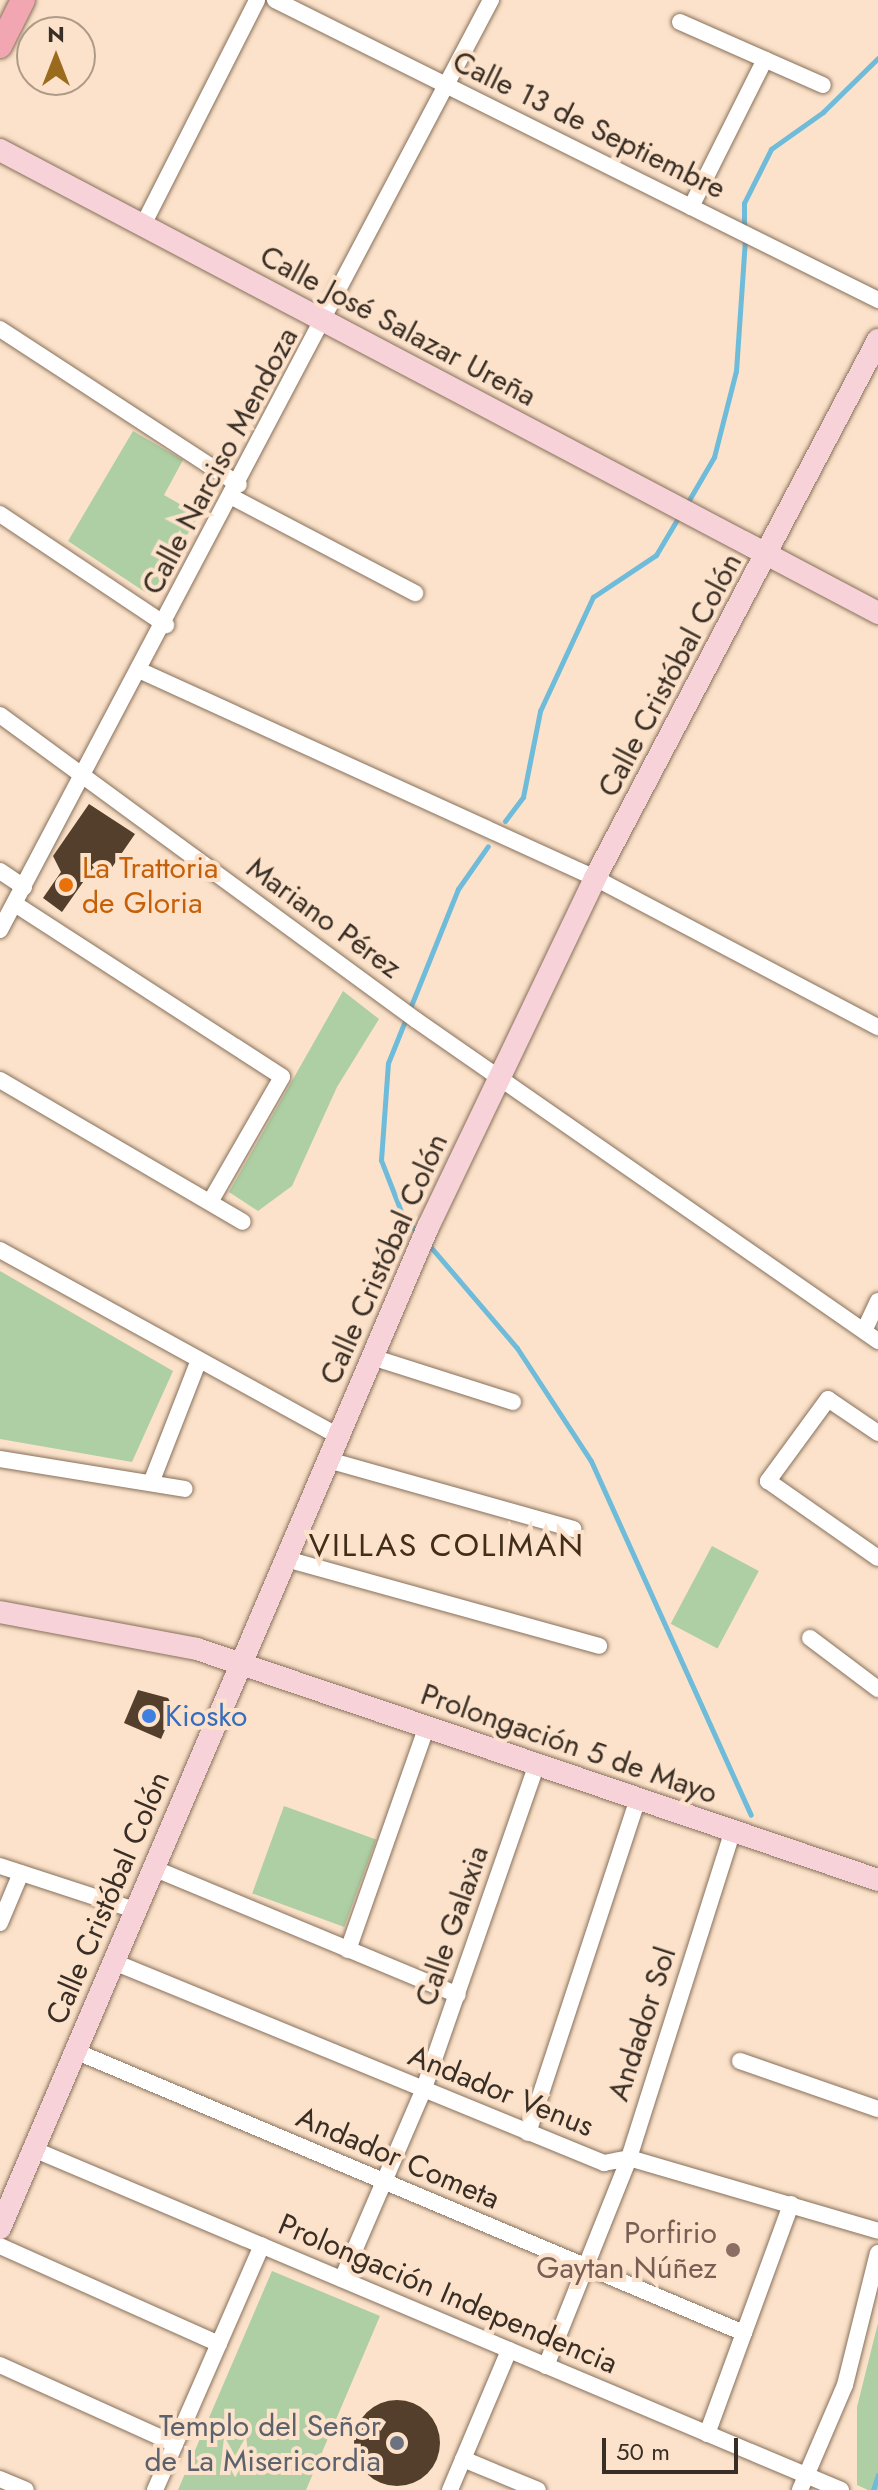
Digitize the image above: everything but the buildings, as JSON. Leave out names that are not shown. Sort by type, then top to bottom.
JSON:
[{"type":"main road","points":[[0,46],[23,0]]},
{"type":"street","points":[[143,225],[257,0]]},
{"type":"street","name":"Calle 13 de Septiembre","points":[[275,0],[878,300]]},
{"type":"street","name":"Calle Narciso Mendoza","points":[[0,930],[326,322],[491,0]]},
{"type":"street","points":[[680,22],[823,85]]},
{"type":"street","points":[[691,207],[765,59]]},
{"type":"street","name":"Calle José Salazar Ureña","points":[[0,150],[878,613]]},
{"type":"street","points":[[0,329],[236,491],[415,593]]},
{"type":"street","name":"Calle Cristóbal Colón","points":[[0,2228],[428,1227],[595,878],[878,340]]},
{"type":"street","points":[[0,514],[166,625]]},
{"type":"street","points":[[141,671],[595,878],[878,1027]]},
{"type":"street","name":"Mariano Pérez","points":[[0,715],[416,1020],[871,1336]]},
{"type":"street","points":[[0,871],[24,887]]},
{"type":"street","points":[[15,904],[282,1077],[210,1202]]},
{"type":"street","points":[[0,1080],[243,1222]]},
{"type":"street","points":[[0,1250],[338,1436]]},
{"type":"street","points":[[871,1336],[878,1301]]},
{"type":"street","points":[[372,1357],[513,1402]]},
{"type":"street","points":[[151,1483],[199,1360]]},
{"type":"street","points":[[878,1433],[828,1399],[768,1481],[878,1558]]},
{"type":"street","points":[[0,1459],[185,1489]]},
{"type":"street","points":[[328,1460],[574,1529]]},
{"type":"street","points":[[286,1559],[599,1646]]},
{"type":"street","name":"Prolongación 5 de Mayo","points":[[0,1612],[105,1627],[241,1664],[878,1880]]},
{"type":"street","points":[[810,1638],[878,1689]]},
{"type":"street","points":[[348,1950],[426,1728]]},
{"type":"street","name":"Calle Galaxia","points":[[342,2279],[423,2091],[536,1766]]},
{"type":"street","points":[[528,2133],[638,1799]]},
{"type":"street","name":"Andador Sol","points":[[546,2366],[629,2158],[733,1831]]},
{"type":"street","points":[[0,1866],[135,1910]]},
{"type":"street","points":[[153,1868],[458,1995]]},
{"type":"street","points":[[0,1923],[21,1873]]},
{"type":"street","name":"Andador Venus","points":[[114,1962],[604,2163],[629,2158],[878,2231]]},
{"type":"street","name":"Andador Cometa","points":[[75,2051],[744,2333]]},
{"type":"street","points":[[740,2061],[878,2109]]},
{"type":"street","name":"Prolongación Independencia","points":[[33,2149],[707,2434],[804,2483],[841,2490]]},
{"type":"street","points":[[707,2434],[791,2204]]},
{"type":"street","points":[[155,2490],[262,2245]]},
{"type":"street","points":[[0,2246],[219,2344]]},
{"type":"street","points":[[804,2483],[845,2385],[878,2253]]},
{"type":"street","points":[[450,2490],[509,2350]]},
{"type":"street","points":[[0,2365],[175,2444]]},
{"type":"street","points":[[463,2459],[538,2490]]},
{"type":"street","points":[[0,2479],[26,2490]]},
{"type":"green space","points":[[133,431],[183,460],[164,495],[199,515],[151,596],[68,541]]},
{"type":"green space","points":[[343,991],[379,1019],[337,1087],[292,1186],[258,1211],[229,1192]]},
{"type":"green space","points":[[0,1271],[173,1371],[132,1462],[0,1439]]},
{"type":"green space","points":[[712,1546],[759,1571],[717,1649],[671,1624]]},
{"type":"green space","points":[[284,1806],[376,1840],[344,1927],[252,1893]]},
{"type":"green space","points":[[272,2271],[380,2316],[306,2490],[178,2490]]},
{"type":"green space","points":[[878,2323],[878,2490],[868,2490],[857,2485],[857,2407]]},
{"type":"waterway","points":[[744,229],[744,203],[771,149],[823,112],[878,58]]},
{"type":"waterway","points":[[689,500],[714,457],[736,371],[745,239]]},
{"type":"waterway","points":[[505,821],[523,797],[540,711],[593,597],[656,555],[678,518]]},
{"type":"waterway","points":[[419,1235],[402,1214],[381,1160],[388,1063],[458,889],[488,846]]},
{"type":"waterway","points":[[429,1245],[517,1348],[591,1461],[751,1815]]},
{"type":"waterway","points":[[873,2490],[878,2475]]},
{"type":"place","name":"La Trattoria de Gloria","points":[[66,885]]},
{"type":"place","name":"Kiosko","points":[[149,1716]]},
{"type":"place","name":"Porfirio Gaytan Núñez","points":[[733,2250]]},
{"type":"place","name":"Templo del Señor de La Misericordia","points":[[397,2443]]},
{"type":"district","name":"VILLAS COLIMAN","points":[[447,1545]]}]
